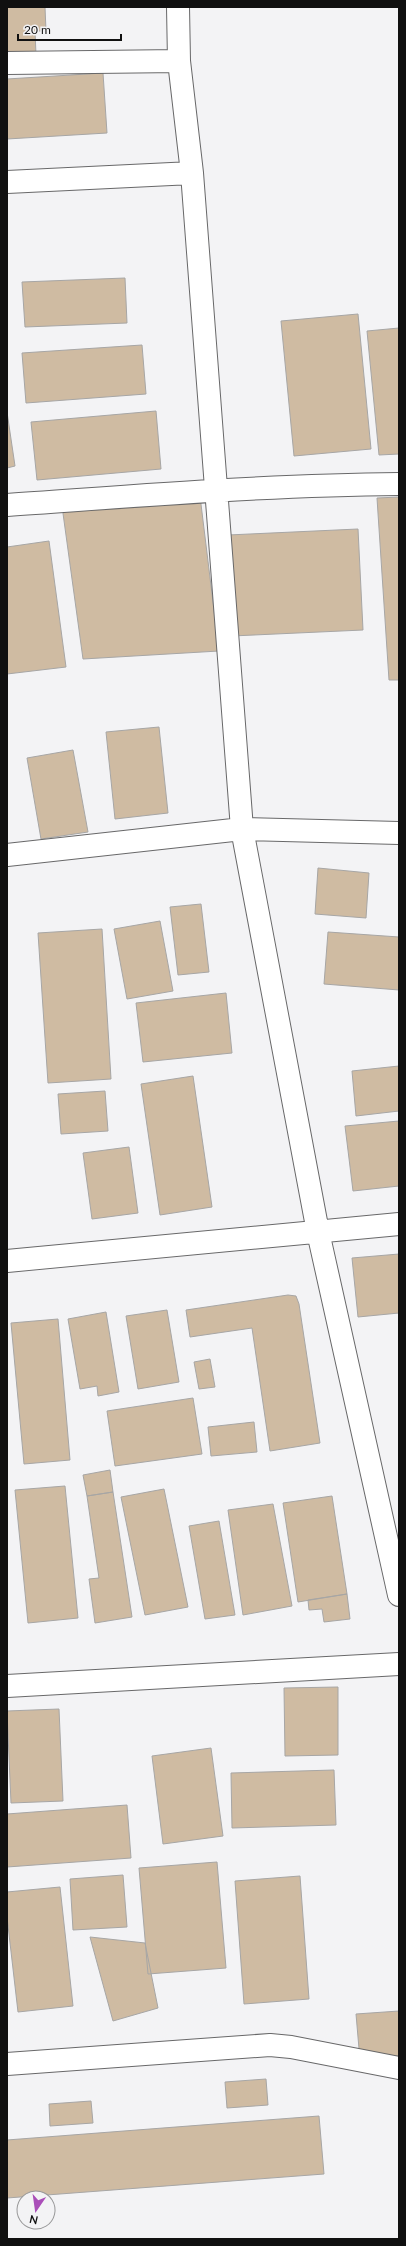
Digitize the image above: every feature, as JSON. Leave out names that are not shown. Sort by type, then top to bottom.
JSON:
[{"type":"street","points":[[178,7],[179,61],[192,173],[242,829],[318,1232],[399,1595]]},
{"type":"street","points":[[7,63],[179,61]]},
{"type":"street","points":[[7,182],[192,173]]},
{"type":"street","points":[[7,506],[217,491],[346,484],[399,484]]},
{"type":"street","points":[[7,854],[242,829],[399,833]]},
{"type":"street","points":[[7,1261],[399,1224]]},
{"type":"street","points":[[7,1686],[399,1664]]},
{"type":"street","points":[[7,2064],[270,2045],[291,2047],[399,2068]]},
{"type":"building","points":[[7,7],[45,7],[46,31],[35,31],[36,55],[7,56]]},
{"type":"building","points":[[103,73],[107,133],[7,139],[7,79]]},
{"type":"building","points":[[125,278],[127,323],[25,327],[22,282]]},
{"type":"building","points":[[358,314],[371,449],[294,456],[281,321]]},
{"type":"building","points":[[399,328],[399,454],[379,455],[367,331]]},
{"type":"building","points":[[142,345],[146,394],[26,403],[22,353]]},
{"type":"building","points":[[156,411],[161,469],[37,480],[31,422]]},
{"type":"building","points":[[7,412],[15,466],[7,468]]},
{"type":"building","points":[[200,496],[219,651],[83,659],[62,506]]},
{"type":"building","points":[[399,497],[399,680],[389,680],[377,498]]},
{"type":"building","points":[[358,529],[363,630],[232,636],[228,535]]},
{"type":"building","points":[[49,541],[66,667],[7,674],[7,547]]},
{"type":"building","points":[[159,727],[168,813],[115,819],[106,732]]},
{"type":"building","points":[[73,750],[88,832],[41,839],[27,758]]},
{"type":"building","points":[[318,868],[369,873],[366,918],[315,914]]},
{"type":"building","points":[[201,904],[209,972],[178,975],[170,907]]},
{"type":"building","points":[[160,921],[173,991],[127,999],[114,929]]},
{"type":"building","points":[[102,929],[111,1079],[48,1083],[38,933]]},
{"type":"building","points":[[328,932],[399,937],[399,990],[324,984]]},
{"type":"building","points":[[226,993],[232,1053],[143,1062],[136,1003]]},
{"type":"building","points":[[399,1066],[399,1111],[356,1116],[352,1071]]},
{"type":"building","points":[[193,1076],[212,1207],[160,1215],[141,1084]]},
{"type":"building","points":[[105,1091],[108,1131],[61,1134],[58,1094]]},
{"type":"building","points":[[399,1121],[399,1186],[353,1191],[345,1126]]},
{"type":"building","points":[[129,1147],[138,1213],[92,1219],[83,1153]]},
{"type":"building","points":[[399,1254],[399,1313],[358,1317],[352,1258]]},
{"type":"building","points":[[288,1295],[296,1296],[299,1304],[320,1443],[270,1451],[252,1328],[190,1337],[186,1310]]},
{"type":"building","points":[[167,1310],[179,1382],[138,1389],[126,1316]]},
{"type":"building","points":[[106,1312],[119,1392],[98,1396],[97,1386],[80,1389],[68,1319]]},
{"type":"building","points":[[58,1319],[70,1460],[24,1464],[11,1323]]},
{"type":"building","points":[[210,1359],[215,1387],[199,1389],[194,1362]]},
{"type":"building","points":[[193,1398],[202,1454],[115,1466],[107,1411]]},
{"type":"building","points":[[254,1422],[257,1452],[211,1456],[208,1427]]},
{"type":"building","points":[[110,1470],[113,1492],[87,1496],[83,1475]]},
{"type":"building","points":[[65,1486],[78,1618],[28,1623],[15,1490]]},
{"type":"building","points":[[164,1489],[188,1607],[145,1615],[121,1497]]},
{"type":"building","points":[[113,1492],[132,1617],[95,1623],[89,1579],[99,1578],[87,1496]]},
{"type":"building","points":[[332,1496],[347,1594],[298,1602],[283,1503]]},
{"type":"building","points":[[273,1504],[292,1606],[243,1615],[228,1510]]},
{"type":"building","points":[[219,1521],[235,1615],[205,1619],[189,1526]]},
{"type":"building","points":[[347,1594],[350,1619],[324,1622],[322,1609],[309,1610],[308,1600]]},
{"type":"building","points":[[338,1687],[338,1755],[285,1756],[284,1688]]},
{"type":"building","points":[[59,1709],[63,1801],[11,1803],[7,1711]]},
{"type":"building","points":[[211,1748],[223,1836],[163,1844],[152,1756]]},
{"type":"building","points":[[334,1770],[336,1825],[232,1828],[231,1773]]},
{"type":"building","points":[[127,1805],[131,1858],[7,1867],[7,1814]]},
{"type":"building","points":[[217,1862],[226,1968],[148,1974],[139,1868]]},
{"type":"building","points":[[123,1875],[127,1927],[73,1930],[70,1879]]},
{"type":"building","points":[[300,1876],[309,1999],[244,2004],[235,1881]]},
{"type":"building","points":[[60,1887],[73,2006],[18,2012],[7,1917],[7,1892]]},
{"type":"building","points":[[90,1937],[145,1943],[158,2008],[113,2021]]},
{"type":"building","points":[[399,2011],[399,2056],[360,2060],[356,2014]]},
{"type":"building","points":[[266,2079],[268,2105],[227,2108],[225,2082]]},
{"type":"building","points":[[91,2101],[93,2123],[50,2126],[49,2104]]},
{"type":"building","points":[[319,2116],[324,2174],[56,2194],[56,2190],[16,2190],[16,2197],[7,2198],[7,2140]]}]
